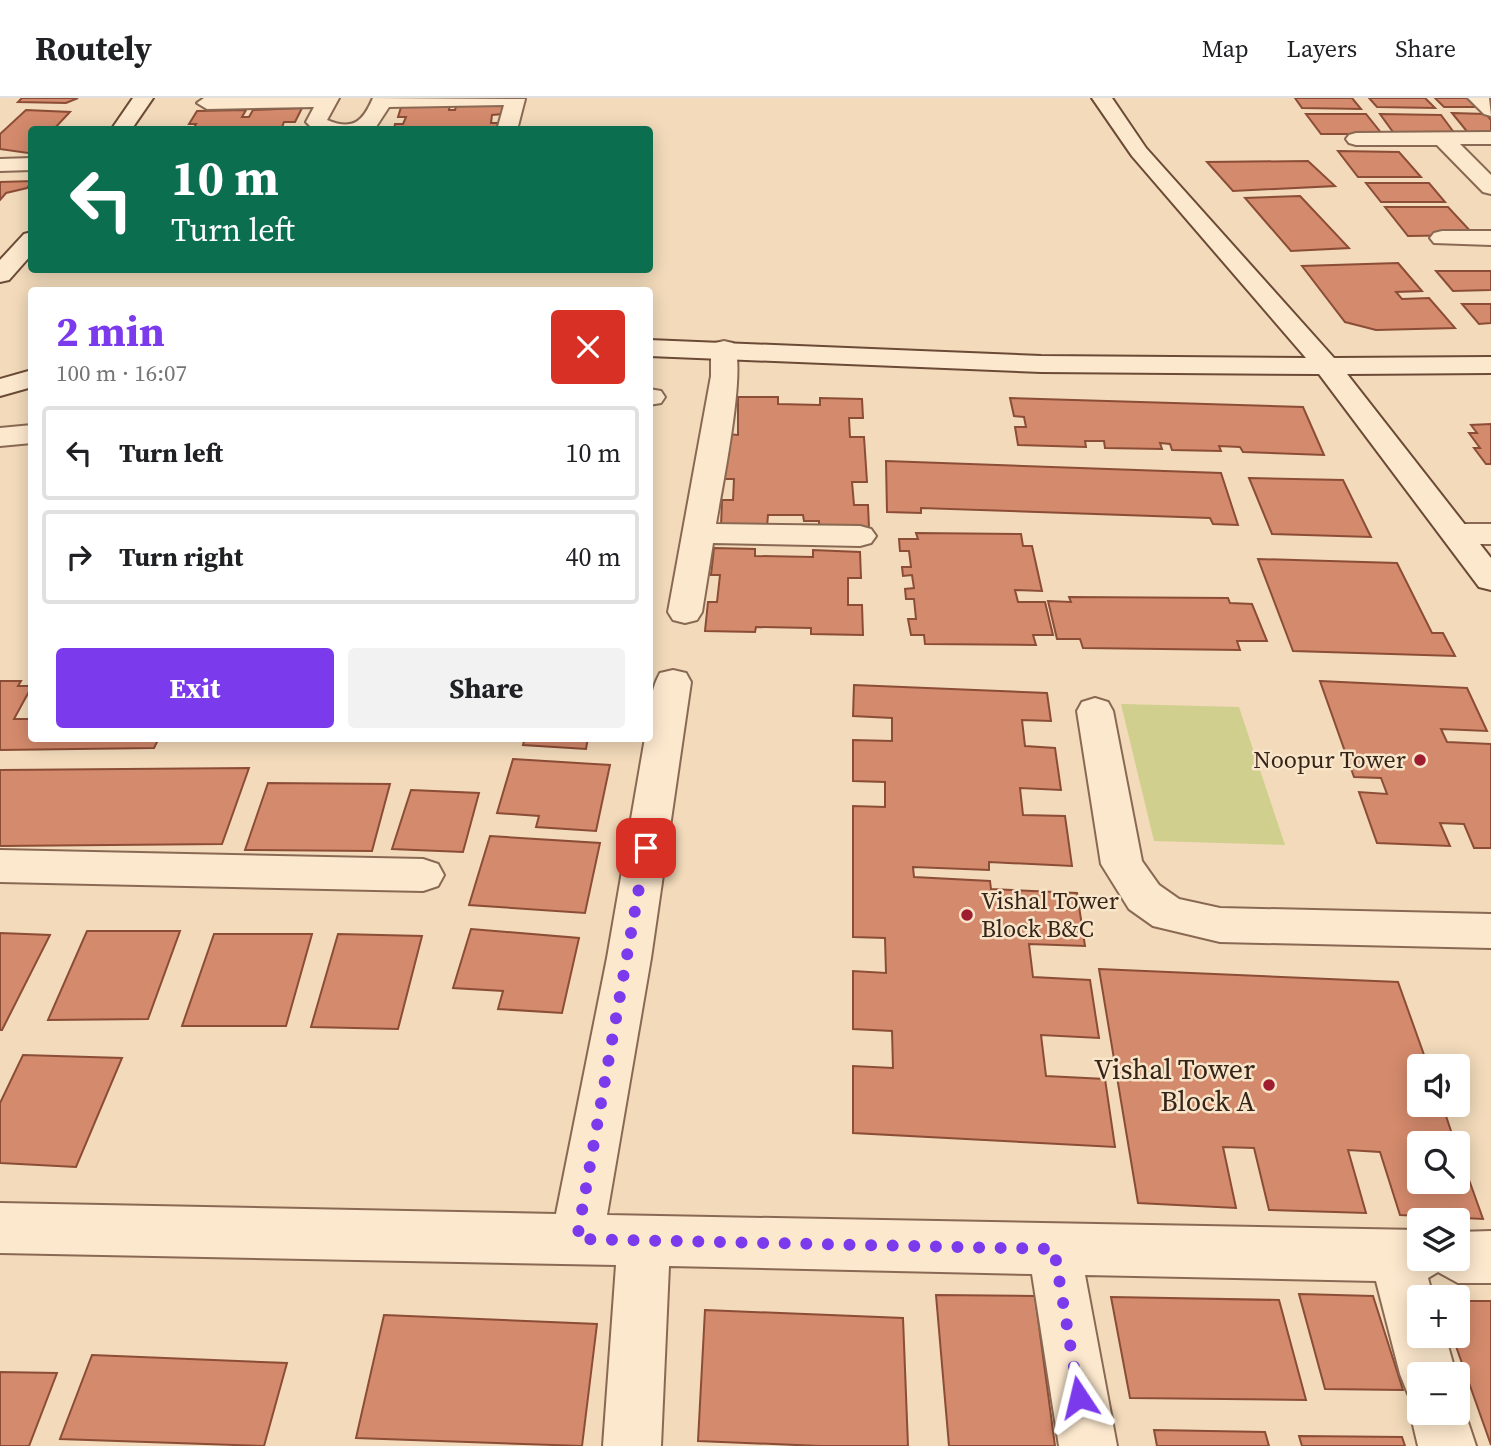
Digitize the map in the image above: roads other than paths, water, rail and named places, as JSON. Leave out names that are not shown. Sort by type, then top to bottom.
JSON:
[{"type":"street","points":[[124,126],[143,98]]},
{"type":"street","points":[[367,126],[372,122],[382,100],[515,98],[509,126]]},
{"type":"street","points":[[1102,98],[1139,152],[1327,366],[1491,580]]},
{"type":"street","points":[[1478,98],[1491,110]]},
{"type":"street","points":[[321,126],[316,122],[328,100]]},
{"type":"street","points":[[206,103],[328,100]]},
{"type":"street","points":[[1442,138],[1491,187]]},
{"type":"street","points":[[1356,139],[1491,138]]},
{"type":"street","points":[[0,165],[28,164]]},
{"type":"street","points":[[1442,238],[1491,238]]},
{"type":"street","points":[[0,275],[28,244]]},
{"type":"street","points":[[653,334],[702,338],[724,349]]},
{"type":"street","points":[[653,348],[1044,364],[1491,365]]},
{"type":"street","points":[[685,612],[725,376],[724,349]]},
{"type":"street","points":[[0,388],[28,379]]},
{"type":"street","points":[[0,398],[28,394]]},
{"type":"street","points":[[0,437],[28,435]]},
{"type":"street","points":[[698,533],[860,536]]},
{"type":"street","points":[[1456,534],[1491,534]]},
{"type":"street","points":[[577,1239],[629,958],[673,682]]},
{"type":"street","points":[[1095,710],[1122,864],[1144,897],[1168,914],[1220,925],[1491,931]]},
{"type":"street","points":[[0,866],[423,874]]},
{"type":"street","points":[[0,1228],[1407,1256]]},
{"type":"street","points":[[632,1446],[644,1240]]},
{"type":"street","points":[[1054,1249],[1088,1446]]},
{"type":"street","points":[[1470,1256],[1491,1257]]},
{"type":"street","points":[[1410,1271],[1426,1362]]},
{"type":"street","points":[[1441,1425],[1447,1446]]},
{"type":"place","name":"Noopur Tower","points":[[1420,760]]},
{"type":"place","name":"Vishal Tower Block B&C","points":[[967,915]]},
{"type":"place","name":"Vishal Tower Block A","points":[[1269,1085]]}]
